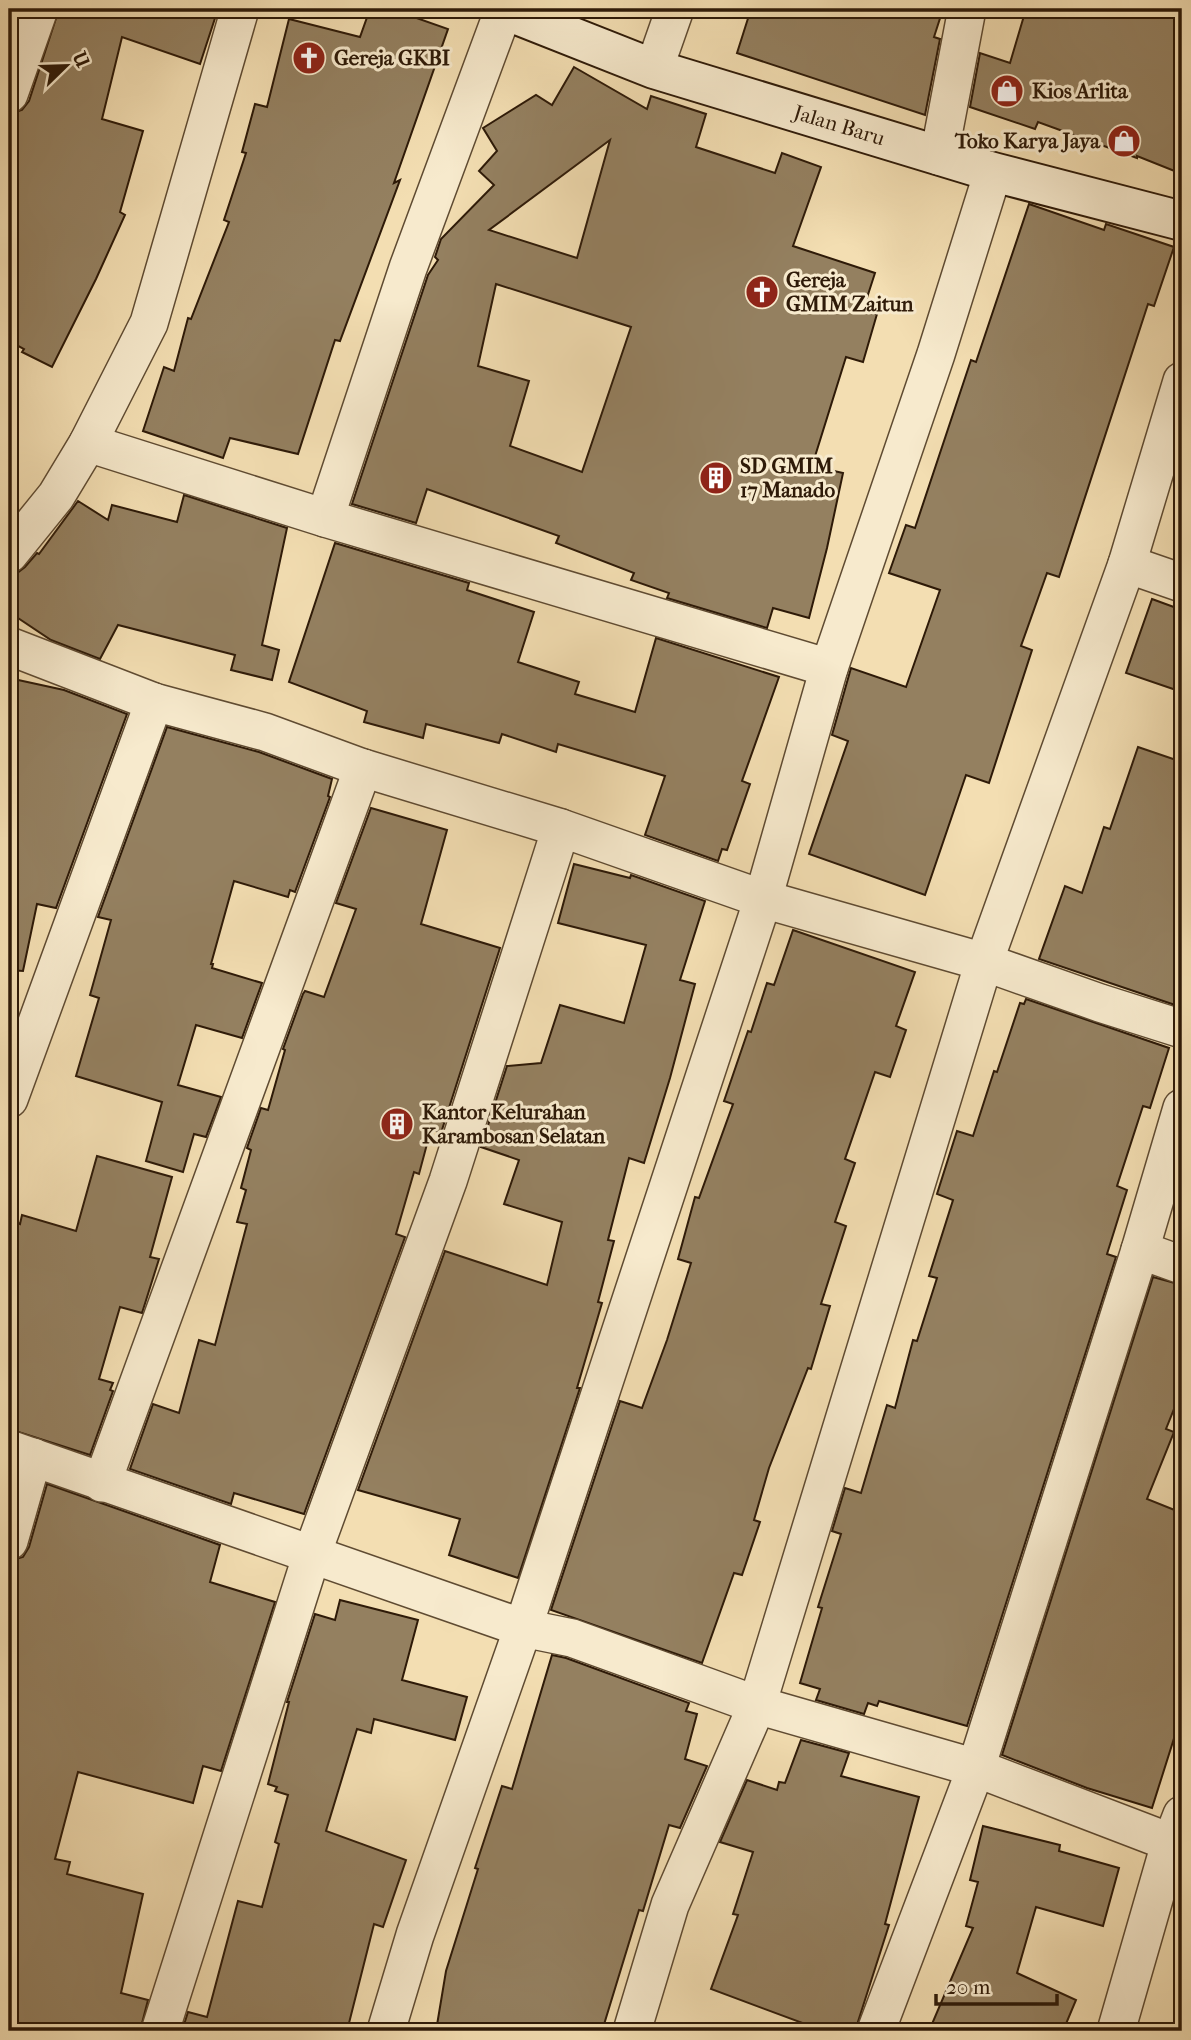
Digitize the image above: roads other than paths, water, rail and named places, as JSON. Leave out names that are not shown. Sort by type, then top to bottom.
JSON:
[{"type":"street","points":[[9,94],[39,9]]},
{"type":"street","points":[[9,554],[56,496],[88,443],[149,323],[240,9]]},
{"type":"street","points":[[325,517],[408,268],[503,9]]},
{"type":"street","name":"Jalan Baru","points":[[503,9],[654,69],[993,172],[1182,221]]},
{"type":"street","points":[[654,69],[676,9]]},
{"type":"street","points":[[939,156],[967,9]]},
{"type":"street","points":[[386,2031],[415,1935],[523,1628],[763,899],[829,668],[936,354],[993,172]]},
{"type":"street","points":[[632,2031],[670,1905],[757,1705],[984,962],[1127,564],[1182,381]]},
{"type":"street","points":[[88,443],[829,668]]},
{"type":"street","points":[[1127,564],[1182,583]]},
{"type":"street","points":[[9,646],[154,702],[265,732],[363,768],[561,828],[763,899],[984,962],[1100,1003],[1182,1028]]},
{"type":"street","points":[[9,1099],[154,702]]},
{"type":"street","points":[[102,1483],[363,768]]},
{"type":"street","points":[[160,2031],[313,1555],[448,1181],[561,828]]},
{"type":"street","points":[[876,2031],[975,1768],[1140,1250],[1182,1108]]},
{"type":"street","points":[[1140,1250],[1182,1265]]},
{"type":"street","points":[[9,1541],[21,1453],[523,1628],[572,1638],[757,1705],[1177,1829],[1116,2031]]},
{"type":"place","name":"Gereja GKBI","points":[[309,58]]},
{"type":"place","name":"Kios Arlita","points":[[1007,91]]},
{"type":"place","name":"Toko Karya Jaya","points":[[1124,141]]},
{"type":"place","name":"Gereja GMIM Zaitun","points":[[762,292]]},
{"type":"place","name":"SD GMIM 17 Manado","points":[[716,478]]},
{"type":"place","name":"Kantor Kelurahan Karambosan Selatan","points":[[397,1124]]}]
